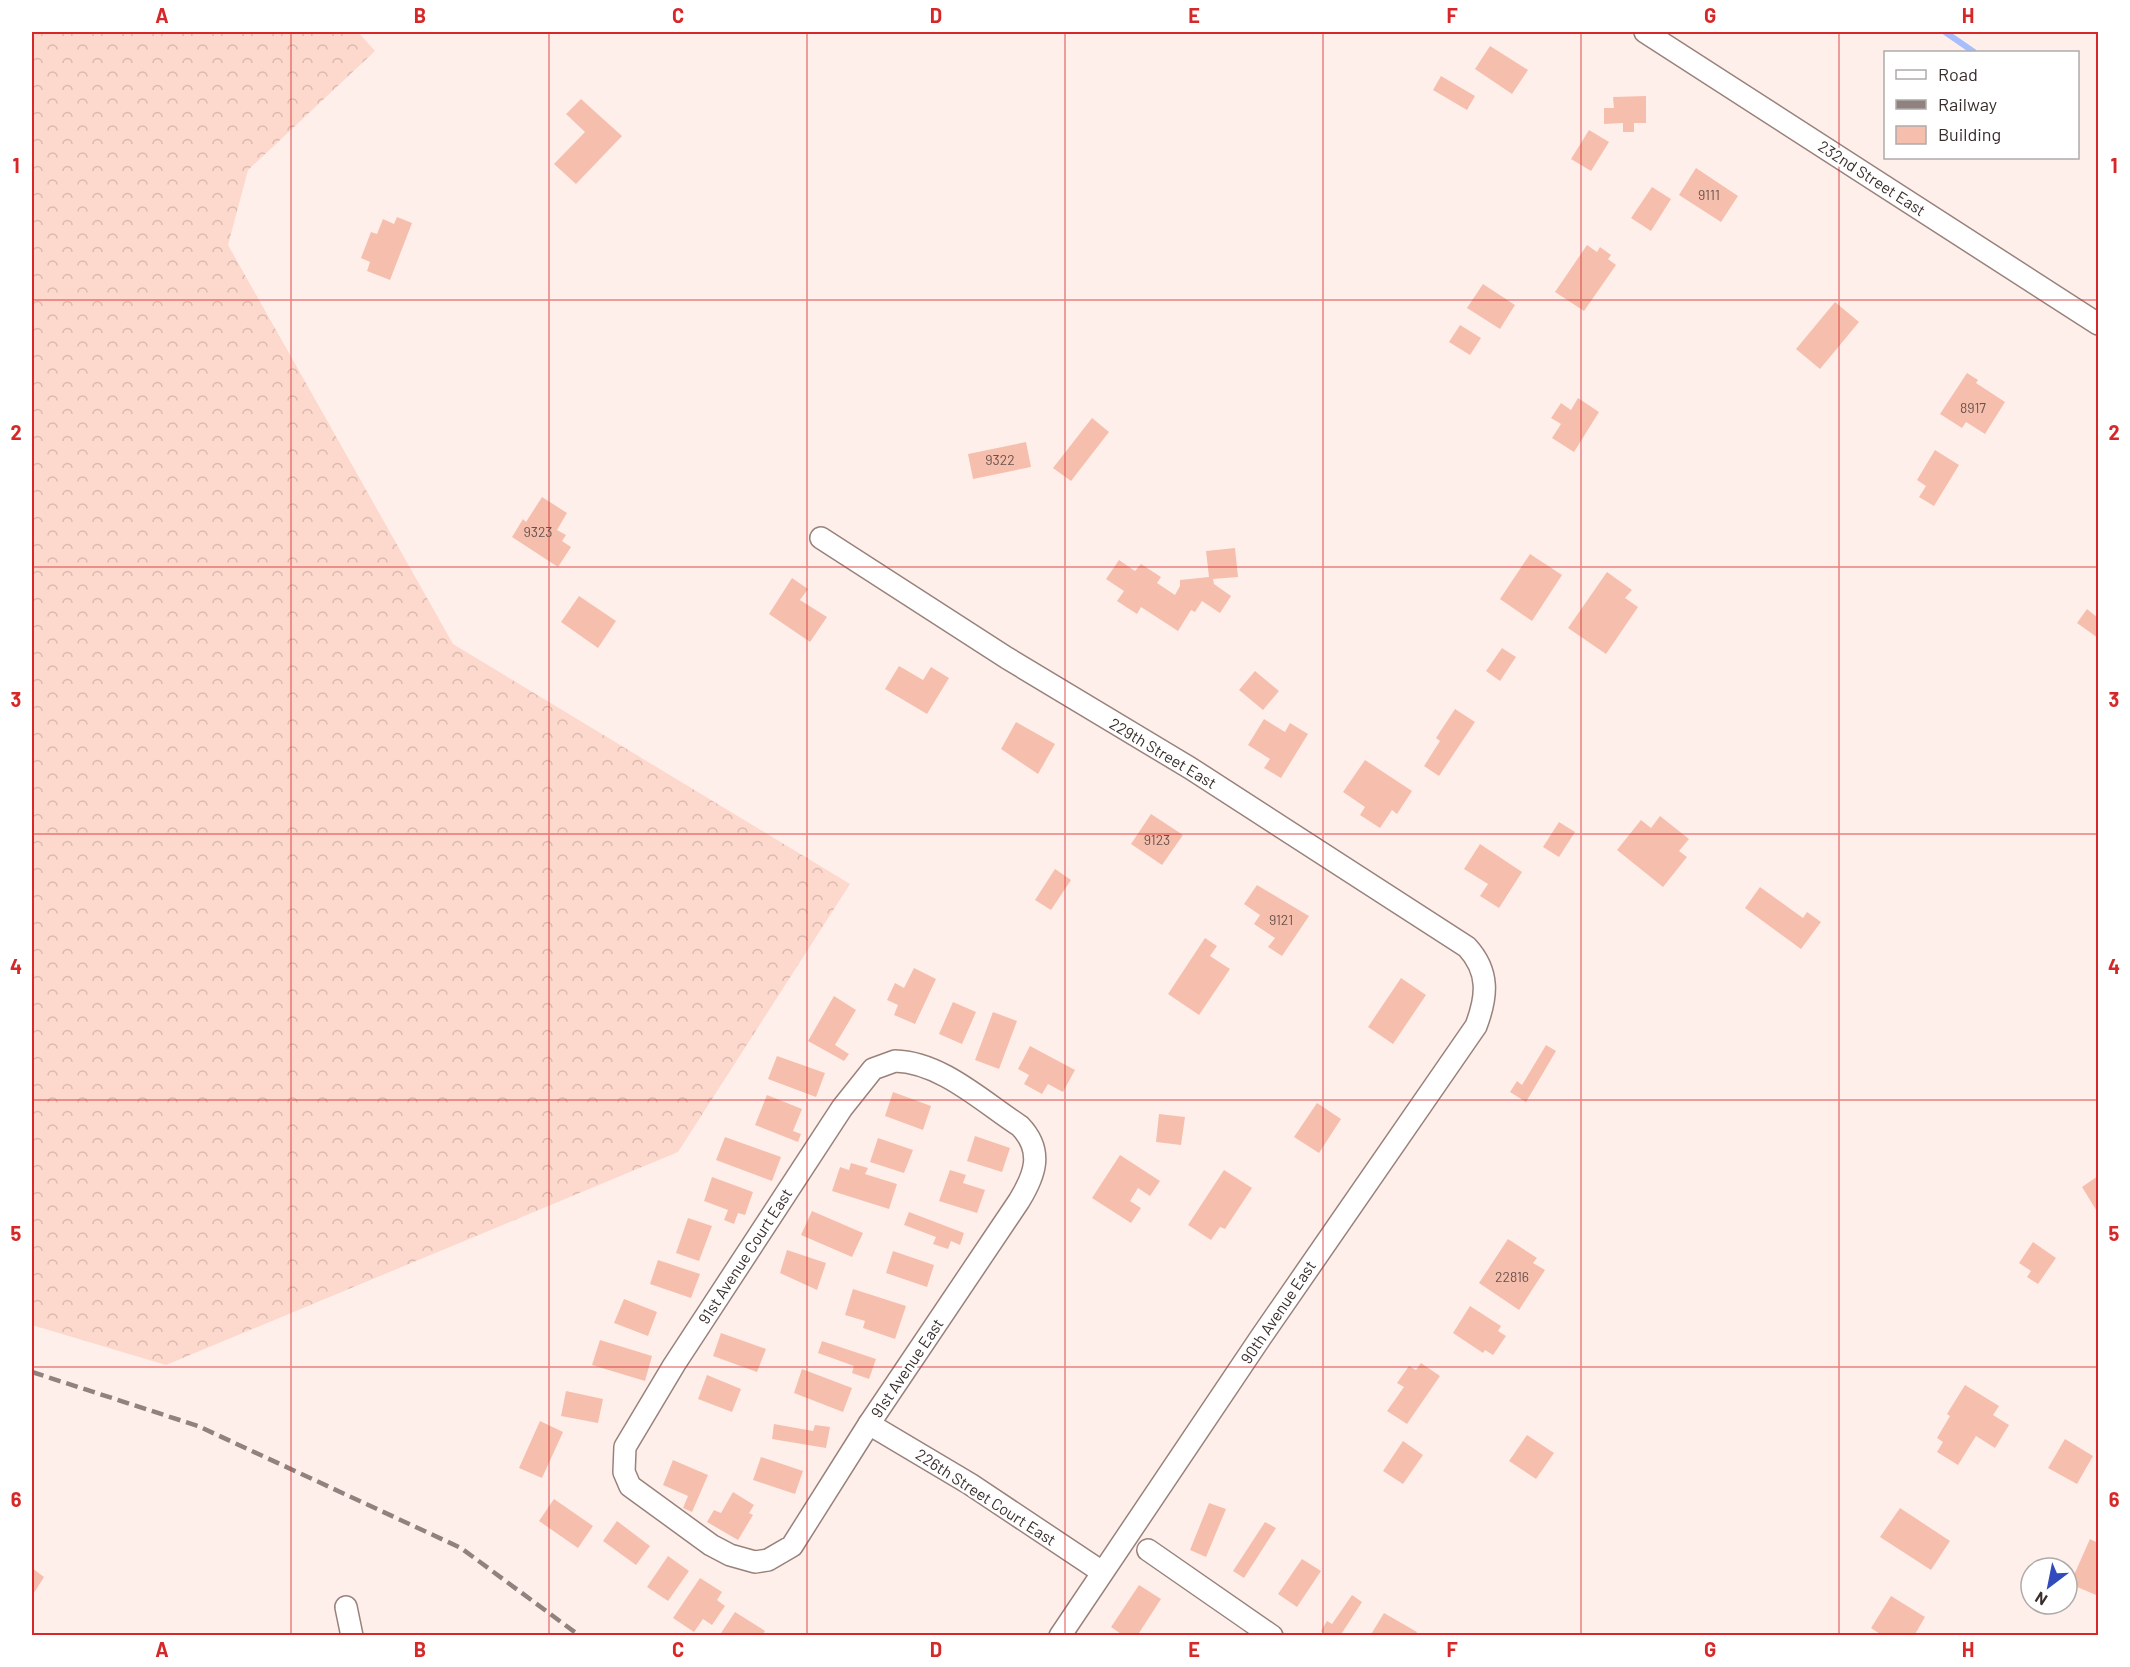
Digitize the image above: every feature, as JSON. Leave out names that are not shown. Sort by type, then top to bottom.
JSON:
[{"type":"street","name":"232nd Street East","points":[[1645,32],[2098,324]]},
{"type":"street","name":"229th Street East","points":[[821,538],[1006,658],[1190,768],[1467,947],[1483,971],[1485,985]]},
{"type":"street","name":"90th Avenue East","points":[[1060,1635],[1341,1220],[1445,1074],[1476,1026],[1484,1005],[1485,985]]},
{"type":"street","name":"91st Avenue East","points":[[755,1562],[768,1560],[792,1546],[869,1424],[1019,1201],[1034,1173],[1029,1136],[1011,1120],[939,1073],[910,1061],[895,1061]]},
{"type":"street","name":"91st Avenue Court East","points":[[755,1562],[730,1555],[711,1545],[630,1486],[624,1472],[625,1447],[674,1365],[842,1107],[873,1069],[895,1061]]},
{"type":"street","name":"226th Street Court East","points":[[869,1424],[970,1485],[1102,1572]]},
{"type":"street","points":[[1148,1550],[1272,1635]]},
{"type":"street","points":[[346,1607],[352,1635]]},
{"type":"green space","points":[[32,32],[358,32],[375,51],[248,170],[228,245],[453,644],[850,884],[678,1152],[166,1365],[32,1325]]},
{"type":"building","points":[[1490,46],[1528,70],[1512,94],[1475,69]]},
{"type":"building","points":[[1441,76],[1475,96],[1467,110],[1433,90]]},
{"type":"building","points":[[1646,96],[1646,123],[1634,123],[1634,132],[1623,132],[1623,123],[1604,124],[1604,108],[1614,108],[1613,97]]},
{"type":"building","points":[[581,99],[622,136],[576,184],[554,164],[585,132],[566,114]]},
{"type":"building","points":[[1589,130],[1609,142],[1591,171],[1571,159]]},
{"type":"building","points":[[1696,168],[1738,196],[1721,222],[1679,195]]},
{"type":"building","points":[[1652,187],[1671,199],[1651,231],[1631,218]]},
{"type":"building","points":[[397,217],[412,223],[390,280],[367,271],[370,262],[361,258],[371,232],[377,234],[383,219],[394,224]]},
{"type":"building","points":[[1587,245],[1597,252],[1600,247],[1611,255],[1608,259],[1616,265],[1584,311],[1555,292]]},
{"type":"building","points":[[1483,284],[1515,305],[1500,329],[1467,308]]},
{"type":"building","points":[[1835,302],[1859,322],[1820,369],[1796,349]]},
{"type":"building","points":[[1460,325],[1481,338],[1470,355],[1449,342]]},
{"type":"building","points":[[1967,373],[1978,380],[1976,383],[2005,402],[1985,434],[1966,422],[1962,428],[1940,414]]},
{"type":"building","points":[[1578,398],[1599,412],[1574,452],[1552,438],[1561,424],[1551,418],[1561,403],[1571,410]]},
{"type":"building","points":[[1092,418],[1109,432],[1071,481],[1053,468]]},
{"type":"building","points":[[1026,442],[1031,467],[973,479],[968,454]]},
{"type":"building","points":[[1935,450],[1959,465],[1934,506],[1919,497],[1926,486],[1917,480]]},
{"type":"building","points":[[542,497],[567,513],[557,530],[566,535],[562,541],[571,547],[558,567],[512,537],[523,519],[526,522]]},
{"type":"building","points":[[1235,548],[1238,577],[1213,579],[1214,584],[1231,596],[1220,613],[1202,601],[1195,612],[1191,610],[1178,631],[1141,607],[1137,614],[1117,601],[1124,591],[1106,579],[1119,560],[1135,571],[1141,564],[1161,577],[1157,583],[1175,595],[1180,586],[1180,580],[1209,577],[1206,551]]},
{"type":"building","points":[[1530,554],[1562,575],[1532,621],[1500,599]]},
{"type":"building","points":[[1607,572],[1632,590],[1625,598],[1638,607],[1606,654],[1568,628]]},
{"type":"building","points":[[792,578],[808,589],[800,600],[827,617],[810,642],[769,614]]},
{"type":"building","points":[[579,596],[616,621],[598,648],[561,622]]},
{"type":"building","points":[[2087,609],[2098,618],[2098,638],[2077,623]]},
{"type":"building","points":[[1502,648],[1516,657],[1500,681],[1486,671]]},
{"type":"building","points":[[899,666],[923,680],[931,667],[949,678],[927,714],[885,689]]},
{"type":"building","points":[[1255,671],[1279,691],[1263,710],[1239,690]]},
{"type":"building","points":[[1455,709],[1475,722],[1439,776],[1424,766],[1440,741],[1436,738]]},
{"type":"building","points":[[1264,719],[1285,732],[1290,723],[1308,734],[1281,778],[1264,768],[1270,759],[1248,745]]},
{"type":"building","points":[[1016,722],[1055,744],[1038,774],[1001,749]]},
{"type":"building","points":[[1365,760],[1412,791],[1397,814],[1392,810],[1380,828],[1360,815],[1365,807],[1343,792]]},
{"type":"building","points":[[1151,814],[1183,835],[1162,865],[1131,844]]},
{"type":"building","points":[[1660,816],[1689,839],[1679,851],[1687,857],[1663,887],[1617,850],[1641,820],[1651,828]]},
{"type":"building","points":[[1559,822],[1575,832],[1559,857],[1543,847]]},
{"type":"building","points":[[1480,844],[1522,872],[1499,908],[1480,896],[1488,884],[1464,869]]},
{"type":"building","points":[[1055,869],[1071,880],[1051,910],[1035,900]]},
{"type":"building","points":[[1257,885],[1309,916],[1282,956],[1268,947],[1275,938],[1254,924],[1260,915],[1244,904]]},
{"type":"building","points":[[1760,887],[1803,918],[1807,912],[1821,922],[1801,949],[1745,908]]},
{"type":"building","points":[[1205,938],[1217,946],[1210,956],[1230,969],[1199,1015],[1168,994]]},
{"type":"building","points":[[914,968],[936,979],[915,1024],[894,1015],[898,1005],[887,1000],[895,983],[904,988]]},
{"type":"building","points":[[1401,978],[1426,995],[1393,1044],[1368,1027]]},
{"type":"building","points":[[834,996],[856,1010],[835,1045],[849,1054],[844,1061],[808,1041]]},
{"type":"building","points":[[953,1002],[976,1012],[962,1044],[939,1034]]},
{"type":"building","points":[[993,1012],[1017,1021],[999,1069],[975,1060]]},
{"type":"building","points":[[1546,1045],[1556,1051],[1526,1102],[1510,1092],[1517,1081],[1522,1085]]},
{"type":"building","points":[[1030,1046],[1075,1070],[1063,1092],[1048,1084],[1042,1094],[1024,1084],[1029,1075],[1018,1069]]},
{"type":"building","points":[[777,1056],[825,1073],[816,1097],[768,1079]]},
{"type":"building","points":[[893,1092],[931,1106],[923,1130],[885,1116]]},
{"type":"building","points":[[767,1095],[802,1109],[793,1131],[801,1134],[798,1142],[755,1125]]},
{"type":"building","points":[[1317,1103],[1341,1119],[1319,1153],[1294,1137]]},
{"type":"building","points":[[1159,1114],[1185,1117],[1181,1145],[1156,1142]]},
{"type":"building","points":[[975,1136],[1010,1148],[1002,1172],[967,1161]]},
{"type":"building","points":[[725,1137],[781,1157],[772,1181],[716,1160]]},
{"type":"building","points":[[878,1138],[913,1150],[904,1173],[870,1162]]},
{"type":"building","points":[[1120,1155],[1160,1181],[1150,1196],[1138,1188],[1130,1201],[1141,1208],[1131,1223],[1092,1198]]},
{"type":"building","points":[[851,1163],[868,1168],[865,1174],[897,1184],[889,1209],[832,1191],[840,1167],[849,1170]]},
{"type":"building","points":[[950,1170],[966,1175],[963,1183],[985,1190],[977,1213],[939,1201]]},
{"type":"building","points":[[1224,1170],[1252,1188],[1225,1229],[1220,1227],[1211,1240],[1188,1225]]},
{"type":"building","points":[[2098,1176],[2098,1213],[2082,1187]]},
{"type":"building","points":[[712,1177],[753,1192],[745,1215],[738,1213],[734,1224],[724,1220],[728,1210],[704,1201]]},
{"type":"building","points":[[812,1211],[863,1233],[852,1257],[801,1235]]},
{"type":"building","points":[[909,1212],[964,1233],[960,1245],[951,1241],[948,1249],[933,1244],[936,1237],[904,1225]]},
{"type":"building","points":[[688,1218],[712,1226],[699,1261],[676,1253]]},
{"type":"building","points":[[1508,1239],[1537,1258],[1533,1263],[1545,1270],[1519,1310],[1479,1283]]},
{"type":"building","points":[[2033,1242],[2056,1258],[2038,1284],[2027,1277],[2031,1271],[2019,1263]]},
{"type":"building","points":[[787,1250],[826,1263],[817,1290],[780,1273]]},
{"type":"building","points":[[893,1251],[934,1265],[927,1287],[886,1273]]},
{"type":"building","points":[[658,1260],[700,1274],[691,1298],[650,1284]]},
{"type":"building","points":[[853,1289],[906,1306],[895,1339],[863,1328],[865,1321],[845,1315]]},
{"type":"building","points":[[624,1299],[657,1312],[648,1336],[614,1323]]},
{"type":"building","points":[[1470,1306],[1501,1326],[1498,1331],[1506,1336],[1493,1355],[1485,1350],[1483,1353],[1453,1333]]},
{"type":"building","points":[[721,1333],[766,1349],[757,1372],[713,1356]]},
{"type":"building","points":[[600,1340],[652,1356],[645,1381],[592,1365]]},
{"type":"building","points":[[822,1341],[876,1359],[869,1379],[852,1373],[854,1366],[818,1353]]},
{"type":"building","points":[[1421,1363],[1440,1376],[1407,1424],[1387,1411],[1404,1387],[1397,1383],[1409,1366],[1416,1370]]},
{"type":"building","points":[[802,1369],[852,1388],[843,1412],[794,1393]]},
{"type":"building","points":[[707,1375],[741,1389],[732,1412],[698,1399]]},
{"type":"building","points":[[1965,1385],[1999,1406],[1993,1415],[2009,1425],[1995,1448],[1976,1436],[1958,1465],[1937,1452],[1943,1442],[1937,1438],[1950,1416],[1947,1414]]},
{"type":"building","points":[[566,1391],[603,1399],[598,1423],[561,1416]]},
{"type":"building","points":[[540,1421],[563,1432],[542,1478],[519,1468]]},
{"type":"building","points":[[774,1424],[813,1431],[815,1425],[830,1427],[826,1448],[772,1439]]},
{"type":"building","points":[[1527,1435],[1554,1453],[1536,1479],[1509,1461]]},
{"type":"building","points":[[2065,1439],[2093,1456],[2077,1484],[2048,1468]]},
{"type":"building","points":[[1403,1441],[1423,1455],[1403,1484],[1383,1471]]},
{"type":"building","points":[[761,1457],[803,1471],[795,1494],[753,1480]]},
{"type":"building","points":[[673,1460],[708,1475],[692,1512],[683,1508],[688,1496],[663,1485]]},
{"type":"building","points":[[733,1492],[754,1505],[749,1513],[753,1515],[738,1540],[707,1522],[714,1510],[721,1513]]},
{"type":"building","points":[[554,1499],[593,1526],[578,1548],[539,1521]]},
{"type":"building","points":[[1209,1503],[1226,1509],[1206,1557],[1190,1550]]},
{"type":"building","points":[[1900,1508],[1950,1541],[1931,1570],[1880,1537]]},
{"type":"building","points":[[617,1521],[650,1546],[636,1565],[603,1541]]},
{"type":"building","points":[[1265,1522],[1276,1528],[1244,1578],[1233,1571]]},
{"type":"building","points":[[2090,1539],[2098,1543],[2098,1590],[2096,1595],[2079,1588],[2079,1564]]},
{"type":"building","points":[[668,1556],[689,1571],[668,1601],[647,1587]]},
{"type":"building","points":[[1302,1559],[1321,1571],[1297,1607],[1278,1594]]},
{"type":"building","points":[[32,1568],[44,1577],[32,1596]]},
{"type":"building","points":[[700,1578],[722,1592],[717,1600],[725,1606],[712,1625],[703,1619],[694,1632],[673,1618]]},
{"type":"building","points":[[1139,1585],[1161,1599],[1137,1636],[1124,1636],[1111,1627]]},
{"type":"building","points":[[1352,1595],[1362,1602],[1340,1636],[1325,1636],[1321,1631],[1327,1621],[1332,1624]]},
{"type":"building","points":[[1891,1596],[1925,1617],[1914,1636],[1883,1636],[1871,1628]]},
{"type":"building","points":[[735,1612],[765,1631],[762,1636],[721,1633]]},
{"type":"building","points":[[1384,1613],[1417,1632],[1415,1636],[1370,1636]]},
{"type":"waterway","points":[[1945,32],[1973,51]]},
{"type":"railway","points":[[32,1372],[198,1426],[461,1548],[580,1636]]}]
